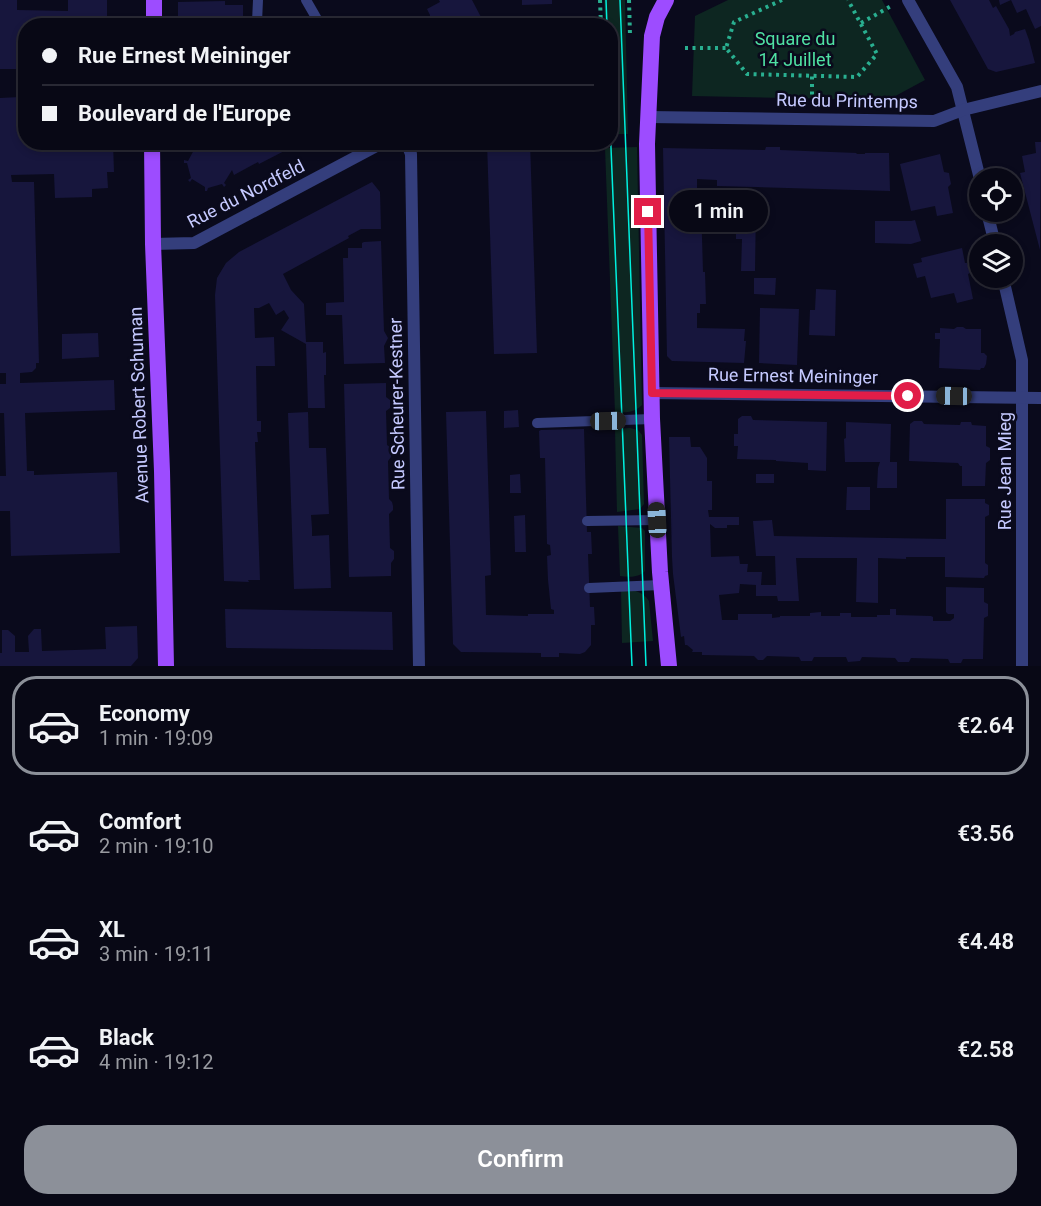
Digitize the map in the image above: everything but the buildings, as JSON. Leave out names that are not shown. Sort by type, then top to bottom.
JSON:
[{"type":"main road","points":[[154,0],[154,18]]},
{"type":"main road","points":[[666,0],[657,17],[652,36],[646,144],[652,419],[661,585],[669,666]]},
{"type":"main road","name":"Avenue Robert Schuman","points":[[152,150],[166,666]]},
{"type":"street","points":[[902,2],[957,87],[977,168]]},
{"type":"street","name":"Rue du Printemps","points":[[648,117],[934,121],[963,110],[1041,91]]},
{"type":"street","name":"Rue du Nordfeld","points":[[153,244],[194,243],[369,150]]},
{"type":"street","name":"Rue Scheurer-Kestner","points":[[409,150],[419,666]]},
{"type":"street","name":"Rue Jean Mieg","points":[[1005,288],[1022,360],[1022,666]]},
{"type":"street","name":"Rue Ernest Meininger","points":[[652,393],[1041,398]]},
{"type":"lane","points":[[257,18],[258,0]]},
{"type":"lane","points":[[306,0],[316,18]]},
{"type":"lane","points":[[537,423],[652,419]]},
{"type":"lane","points":[[587,521],[657,520]]},
{"type":"lane","points":[[590,588],[661,585]]},
{"type":"path","points":[[600,0],[601,18]]},
{"type":"path","points":[[726,48],[734,22],[781,0]]},
{"type":"path","points":[[726,48],[747,74],[858,77],[877,54],[848,0]]},
{"type":"path","points":[[861,23],[902,2]]},
{"type":"path","points":[[685,48],[726,48]]},
{"type":"path","points":[[812,76],[812,102]]},
{"type":"green space","points":[[604,0],[625,0],[628,134],[618,134],[618,18],[605,18]]},
{"type":"green space","name":"Square du 14 Juillet","points":[[728,0],[882,0],[925,80],[888,100],[692,96],[695,16]]},
{"type":"green space","points":[[637,147],[642,405],[633,411],[615,413],[605,150],[618,150],[618,148]]},
{"type":"green space","points":[[615,429],[638,430],[642,435],[644,504],[640,509],[617,512]]},
{"type":"green space","points":[[618,526],[642,528],[645,531],[645,571],[640,575],[620,576]]},
{"type":"green space","points":[[621,589],[640,593],[649,601],[653,641],[622,643]]},
{"type":"tram line","points":[[606,0],[607,18]]},
{"type":"tram line","points":[[620,0],[646,666]]},
{"type":"tram line","points":[[611,150],[632,666]]},
{"type":"route","points":[[648,212],[652,393],[908,396]]}]
